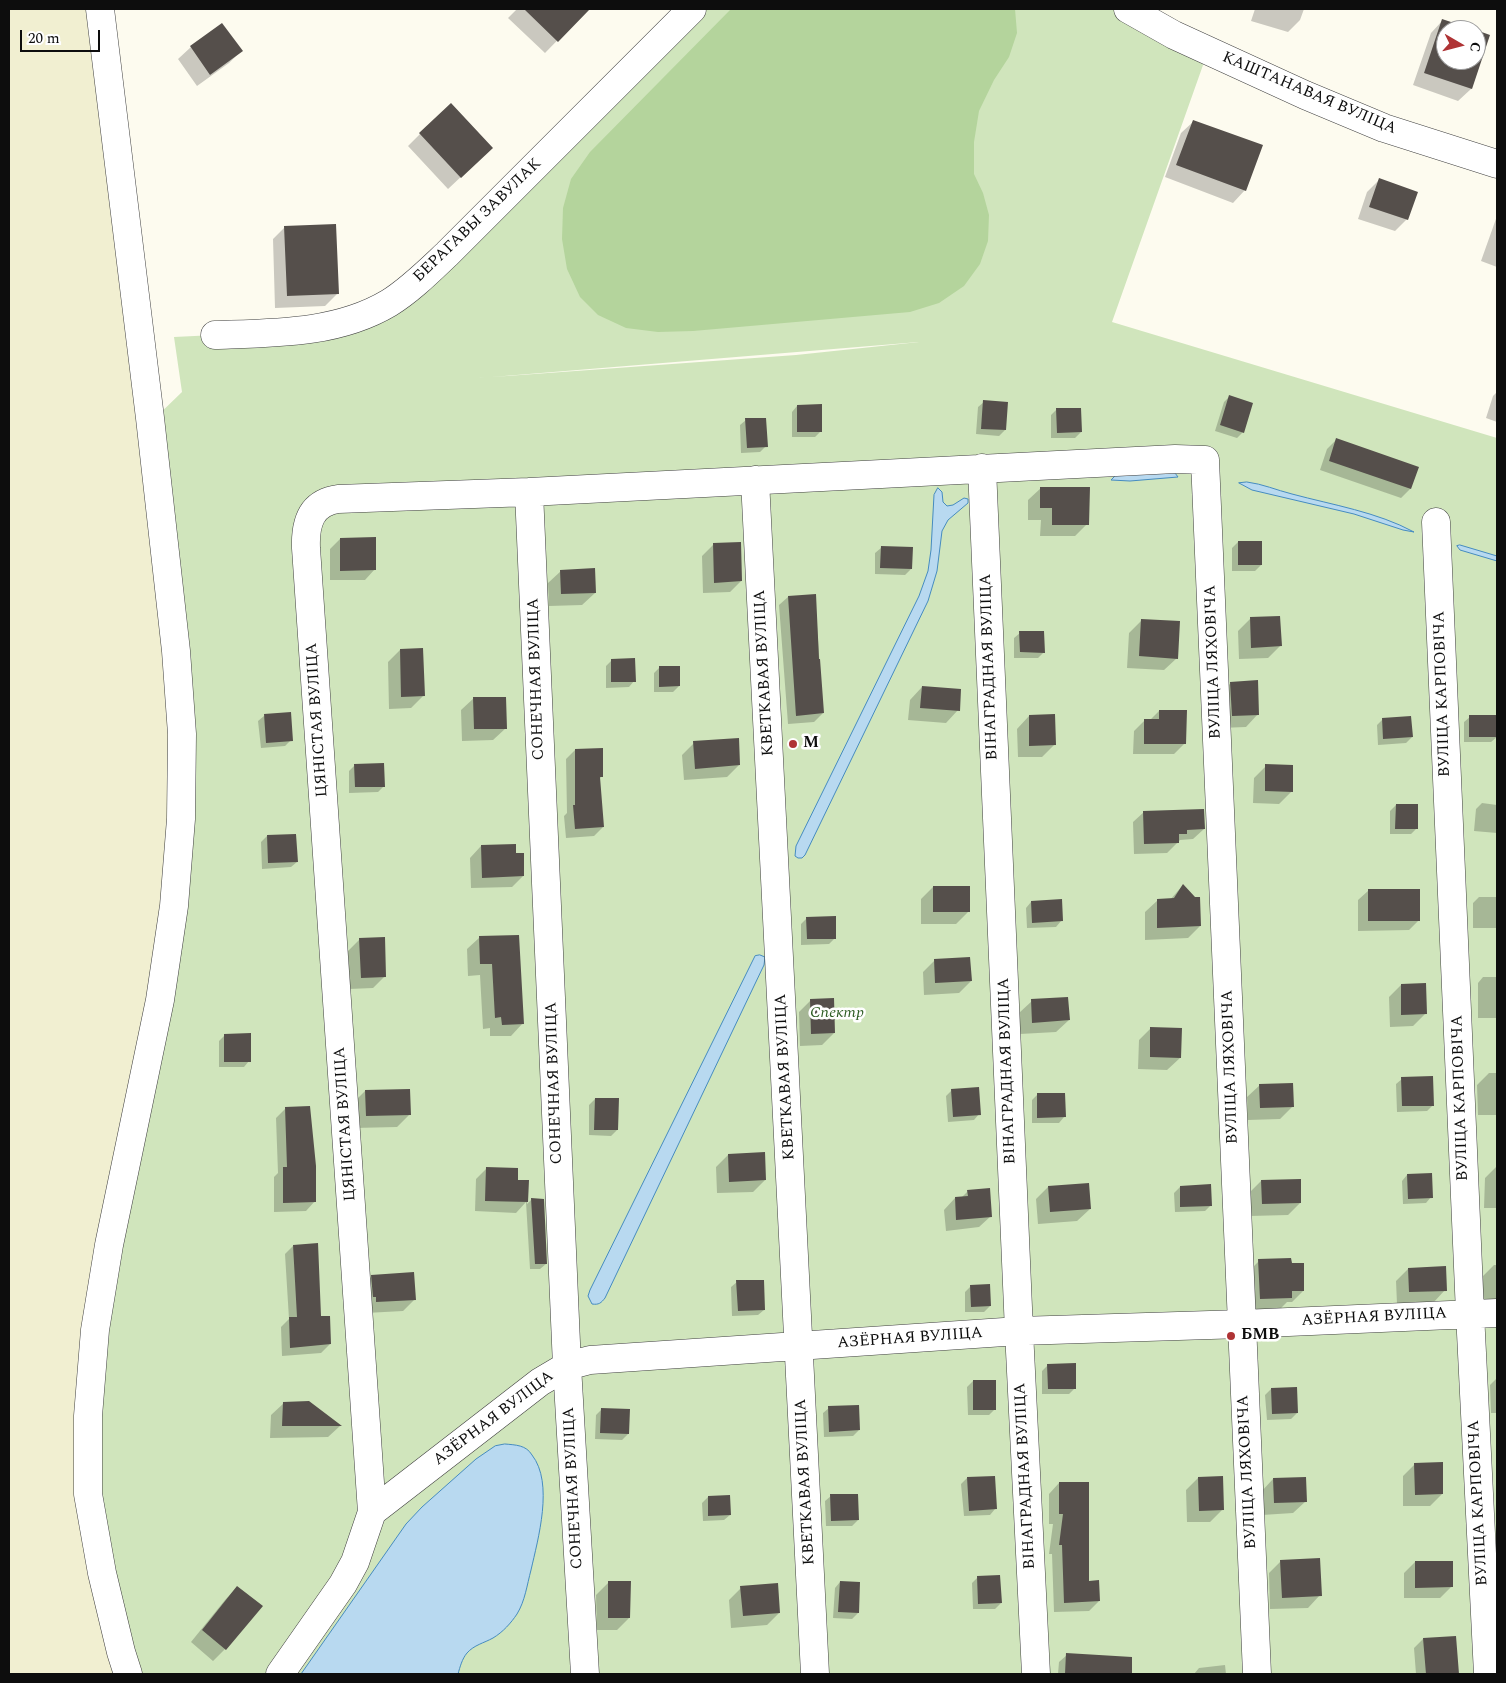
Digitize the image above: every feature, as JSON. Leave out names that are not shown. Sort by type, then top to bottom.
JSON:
[{"type":"street","points":[[100,9],[150,418],[176,651],[182,734],[181,819],[174,906],[160,1000],[109,1245],[95,1330],[88,1416],[88,1494],[102,1573],[128,1674]]},
{"type":"street","name":"БЕРАГАВЫ ЗАВУЛАК","points":[[215,335],[307,330],[338,324],[367,314],[389,303],[409,289],[447,254],[692,9]]},
{"type":"street","name":"КАШТАНАВАЯ ВУЛІЦА","points":[[1128,9],[1183,39],[1314,99],[1384,128],[1497,164]]},
{"type":"street","name":"ЦЯНІСТАЯ ВУЛІЦА","points":[[280,1674],[343,1584],[355,1562],[372,1512],[306,548],[308,525],[313,512],[320,505],[328,501],[1146,460],[1205,460]]},
{"type":"street","name":"ВУЛІЦА ЛЯХОВІЧА","points":[[1205,460],[1257,1674]]},
{"type":"street","name":"ВІНАГРАДНАЯ ВУЛІЦА","points":[[982,468],[1019,1331],[1036,1674]]},
{"type":"street","name":"КВЕТКАВАЯ ВУЛІЦА","points":[[755,480],[815,1674]]},
{"type":"street","name":"СОНЕЧНАЯ ВУЛІЦА","points":[[529,492],[567,1366],[585,1674]]},
{"type":"street","name":"ВУЛІЦА КАРПОВІЧА","points":[[1436,522],[1470,1314],[1488,1674]]},
{"type":"street","name":"АЗЁРНАЯ ВУЛІЦА","points":[[372,1512],[540,1382],[567,1366],[600,1359],[1019,1331],[1497,1313]]},
{"type":"shaded area","points":[[9,9],[99,9],[176,651],[128,1674],[9,1674]]},
{"type":"green space","name":"Спектр","points":[[692,9],[1128,9],[1208,51],[1112,322],[1497,438],[1497,1674],[128,1674],[88,1416],[181,819],[153,420],[182,392],[174,337],[215,335],[367,314]],"holes":[[[919,342],[796,355],[488,377]]]},
{"type":"green space","points":[[731,9],[1015,9],[1017,33],[1009,57],[994,80],[979,111],[974,142],[974,174],[983,193],[989,215],[988,241],[980,264],[964,286],[939,303],[910,312],[693,331],[658,332],[626,328],[598,315],[580,297],[567,269],[562,239],[563,208],[571,179],[590,152]]},
{"type":"water","points":[[1175,473],[1178,477],[1130,481],[1111,480],[1117,474]]},
{"type":"water","points":[[1247,482],[1370,514],[1414,532],[1354,514],[1252,490],[1239,483]]},
{"type":"water","points":[[938,488],[942,492],[943,502],[947,506],[953,505],[964,498],[968,499],[968,503],[948,520],[942,531],[937,571],[928,601],[805,855],[802,858],[798,858],[795,856],[796,846],[919,596],[928,571],[934,495]]},
{"type":"water","points":[[1460,545],[1497,556],[1497,561],[1460,550],[1457,546]]},
{"type":"water","points":[[755,956],[765,957],[764,965],[605,1298],[600,1303],[592,1304],[588,1296],[590,1290]]},
{"type":"water","points":[[505,1444],[520,1446],[530,1452],[539,1467],[543,1496],[540,1527],[526,1593],[520,1609],[509,1624],[497,1636],[470,1650],[461,1663],[458,1674],[301,1674],[406,1524],[422,1507],[476,1459],[495,1446]]},
{"type":"building","points":[[524,9],[590,9],[558,42]]},
{"type":"building","points":[[222,23],[243,51],[210,75],[190,46]]},
{"type":"building","points":[[1486,34],[1490,35],[1486,47]]},
{"type":"building","points":[[1436,37],[1436,70],[1478,70],[1472,89],[1424,73]]},
{"type":"building","points":[[451,103],[493,148],[461,178],[419,133]]},
{"type":"building","points":[[1193,120],[1263,145],[1246,191],[1176,165]]},
{"type":"building","points":[[1379,178],[1418,192],[1408,220],[1369,207]]},
{"type":"building","points":[[336,224],[339,294],[287,296],[284,226]]},
{"type":"building","points":[[1229,395],[1253,403],[1244,433],[1220,425]]},
{"type":"building","points":[[983,400],[1008,402],[1006,430],[981,429]]},
{"type":"building","points":[[822,404],[822,432],[797,432],[797,405]]},
{"type":"building","points":[[1056,408],[1081,408],[1082,432],[1057,433]]},
{"type":"building","points":[[745,418],[766,418],[768,447],[747,448]]},
{"type":"building","points":[[1336,438],[1419,467],[1411,489],[1329,461]]},
{"type":"building","points":[[1040,487],[1090,487],[1089,525],[1052,525],[1052,508],[1040,508]]},
{"type":"building","points":[[376,537],[376,570],[340,571],[340,538]]},
{"type":"building","points":[[1238,541],[1262,541],[1262,565],[1238,565]]},
{"type":"building","points":[[741,542],[742,581],[714,583],[713,543]]},
{"type":"building","points":[[881,546],[913,547],[912,569],[880,568]]},
{"type":"building","points":[[595,568],[596,593],[561,594],[560,570]]},
{"type":"building","points":[[816,594],[824,713],[796,716],[788,596]]},
{"type":"building","points":[[1280,616],[1282,646],[1251,648],[1250,617]]},
{"type":"building","points":[[1141,619],[1180,621],[1178,659],[1139,656]]},
{"type":"building","points":[[1019,631],[1044,631],[1045,653],[1020,652]]},
{"type":"building","points":[[423,648],[425,696],[401,697],[400,649]]},
{"type":"building","points":[[635,658],[636,682],[611,682],[611,659]]},
{"type":"building","points":[[659,666],[680,666],[680,686],[659,687]]},
{"type":"building","points":[[1258,680],[1259,715],[1232,716],[1230,682]]},
{"type":"building","points":[[922,686],[961,689],[960,711],[920,708]]},
{"type":"building","points":[[473,697],[506,697],[507,729],[474,729]]},
{"type":"building","points":[[1159,710],[1187,710],[1186,744],[1144,744],[1144,719],[1159,719]]},
{"type":"building","points":[[291,712],[293,741],[266,743],[264,714]]},
{"type":"building","points":[[1055,714],[1056,745],[1029,746],[1029,715]]},
{"type":"building","points":[[1469,715],[1497,715],[1497,737],[1469,737]]},
{"type":"building","points":[[1411,716],[1413,737],[1383,739],[1382,718]]},
{"type":"building","points":[[739,738],[740,765],[695,769],[693,741]]},
{"type":"building","points":[[603,748],[603,777],[600,777],[604,827],[575,829],[573,805],[575,805],[575,749]]},
{"type":"building","points":[[384,763],[385,787],[355,787],[354,764]]},
{"type":"building","points":[[1265,764],[1293,765],[1293,792],[1265,791]]},
{"type":"building","points":[[1396,804],[1418,804],[1418,829],[1395,829]]},
{"type":"building","points":[[1204,809],[1205,829],[1187,830],[1187,834],[1179,834],[1179,843],[1144,844],[1143,811]]},
{"type":"building","points":[[296,834],[298,862],[268,863],[267,835]]},
{"type":"building","points":[[516,844],[516,853],[524,853],[524,876],[482,878],[481,845]]},
{"type":"building","points":[[1183,884],[1195,897],[1200,897],[1201,926],[1157,928],[1157,899],[1174,898]]},
{"type":"building","points":[[933,886],[970,886],[970,912],[933,912]]},
{"type":"building","points":[[1368,889],[1420,889],[1420,921],[1368,921]]},
{"type":"building","points":[[1062,899],[1063,921],[1032,923],[1031,901]]},
{"type":"building","points":[[836,916],[836,939],[807,939],[806,917]]},
{"type":"building","points":[[519,935],[524,1024],[502,1025],[501,1017],[495,1018],[492,964],[480,964],[479,936]]},
{"type":"building","points":[[385,937],[386,977],[361,978],[359,938]]},
{"type":"building","points":[[970,957],[972,981],[935,983],[934,959]]},
{"type":"building","points":[[1426,983],[1427,1014],[1401,1015],[1401,984]]},
{"type":"building","points":[[1068,997],[1070,1020],[1032,1023],[1031,999]]},
{"type":"building","points":[[834,998],[835,1033],[811,1034],[810,999]]},
{"type":"building","points":[[1150,1027],[1182,1028],[1181,1058],[1150,1057]]},
{"type":"building","points":[[251,1033],[251,1062],[224,1062],[224,1034]]},
{"type":"building","points":[[1433,1076],[1434,1106],[1402,1106],[1401,1077]]},
{"type":"building","points":[[1293,1083],[1294,1107],[1260,1108],[1259,1084]]},
{"type":"building","points":[[979,1087],[981,1115],[953,1117],[951,1089]]},
{"type":"building","points":[[410,1089],[411,1115],[366,1116],[365,1090]]},
{"type":"building","points":[[1037,1093],[1065,1093],[1066,1117],[1037,1118]]},
{"type":"building","points":[[595,1098],[619,1098],[618,1130],[594,1130]]},
{"type":"building","points":[[310,1106],[316,1166],[316,1202],[283,1203],[283,1167],[287,1167],[285,1107]]},
{"type":"building","points":[[765,1152],[766,1180],[729,1182],[728,1154]]},
{"type":"building","points":[[486,1167],[518,1168],[518,1180],[529,1180],[528,1202],[485,1201]]},
{"type":"building","points":[[1432,1173],[1433,1198],[1408,1199],[1407,1174]]},
{"type":"building","points":[[1301,1179],[1301,1203],[1262,1204],[1261,1180]]},
{"type":"building","points":[[1089,1183],[1091,1209],[1050,1212],[1048,1186]]},
{"type":"building","points":[[1211,1184],[1212,1206],[1180,1207],[1180,1186]]},
{"type":"building","points":[[990,1188],[992,1217],[956,1220],[955,1197],[968,1196],[967,1190]]},
{"type":"building","points":[[531,1198],[544,1199],[547,1264],[535,1264]]},
{"type":"building","points":[[318,1243],[321,1316],[330,1316],[331,1344],[290,1348],[289,1317],[297,1317],[293,1245]]},
{"type":"building","points":[[1291,1258],[1292,1263],[1304,1263],[1304,1291],[1292,1291],[1292,1298],[1260,1299],[1258,1259]]},
{"type":"building","points":[[1446,1266],[1447,1291],[1409,1292],[1408,1268]]},
{"type":"building","points":[[414,1272],[416,1300],[376,1302],[376,1297],[373,1297],[371,1275]]},
{"type":"building","points":[[736,1280],[764,1280],[765,1310],[738,1311]]},
{"type":"building","points":[[990,1284],[991,1306],[971,1307],[970,1285]]},
{"type":"building","points":[[1076,1363],[1076,1389],[1048,1389],[1047,1364]]},
{"type":"building","points":[[973,1380],[996,1380],[996,1410],[973,1410]]},
{"type":"building","points":[[1297,1387],[1298,1413],[1272,1414],[1271,1388]]},
{"type":"building","points":[[309,1401],[342,1426],[282,1426],[283,1402]]},
{"type":"building","points":[[859,1405],[860,1430],[829,1432],[828,1406]]},
{"type":"building","points":[[601,1408],[630,1409],[629,1434],[600,1433]]},
{"type":"building","points":[[1443,1462],[1443,1494],[1415,1495],[1414,1463]]},
{"type":"building","points":[[995,1476],[997,1509],[969,1511],[967,1477]]},
{"type":"building","points":[[1223,1476],[1224,1510],[1199,1511],[1198,1477]]},
{"type":"building","points":[[1306,1477],[1307,1502],[1274,1503],[1273,1478]]},
{"type":"building","points":[[1059,1482],[1089,1482],[1089,1581],[1099,1580],[1100,1601],[1064,1603],[1062,1545],[1059,1545],[1063,1514],[1059,1514]]},
{"type":"building","points":[[830,1494],[858,1494],[859,1520],[831,1521]]},
{"type":"building","points":[[730,1495],[731,1515],[708,1516],[708,1496]]},
{"type":"building","points":[[1320,1558],[1322,1596],[1282,1598],[1280,1560]]},
{"type":"building","points":[[1415,1561],[1453,1561],[1453,1587],[1415,1588]]},
{"type":"building","points":[[1000,1575],[1002,1603],[978,1604],[977,1576]]},
{"type":"building","points":[[608,1581],[631,1581],[630,1618],[608,1618]]},
{"type":"building","points":[[840,1581],[860,1582],[859,1613],[838,1612]]},
{"type":"building","points":[[778,1583],[780,1613],[743,1616],[740,1586]]},
{"type":"building","points":[[237,1586],[263,1606],[226,1650],[202,1630]]},
{"type":"building","points":[[1456,1636],[1459,1674],[1426,1674],[1423,1638]]},
{"type":"building","points":[[1066,1653],[1132,1657],[1132,1674],[1065,1674]]},
{"type":"place","name":"М","points":[[793,744]]},
{"type":"place","name":"БМВ","points":[[1231,1336]]}]
